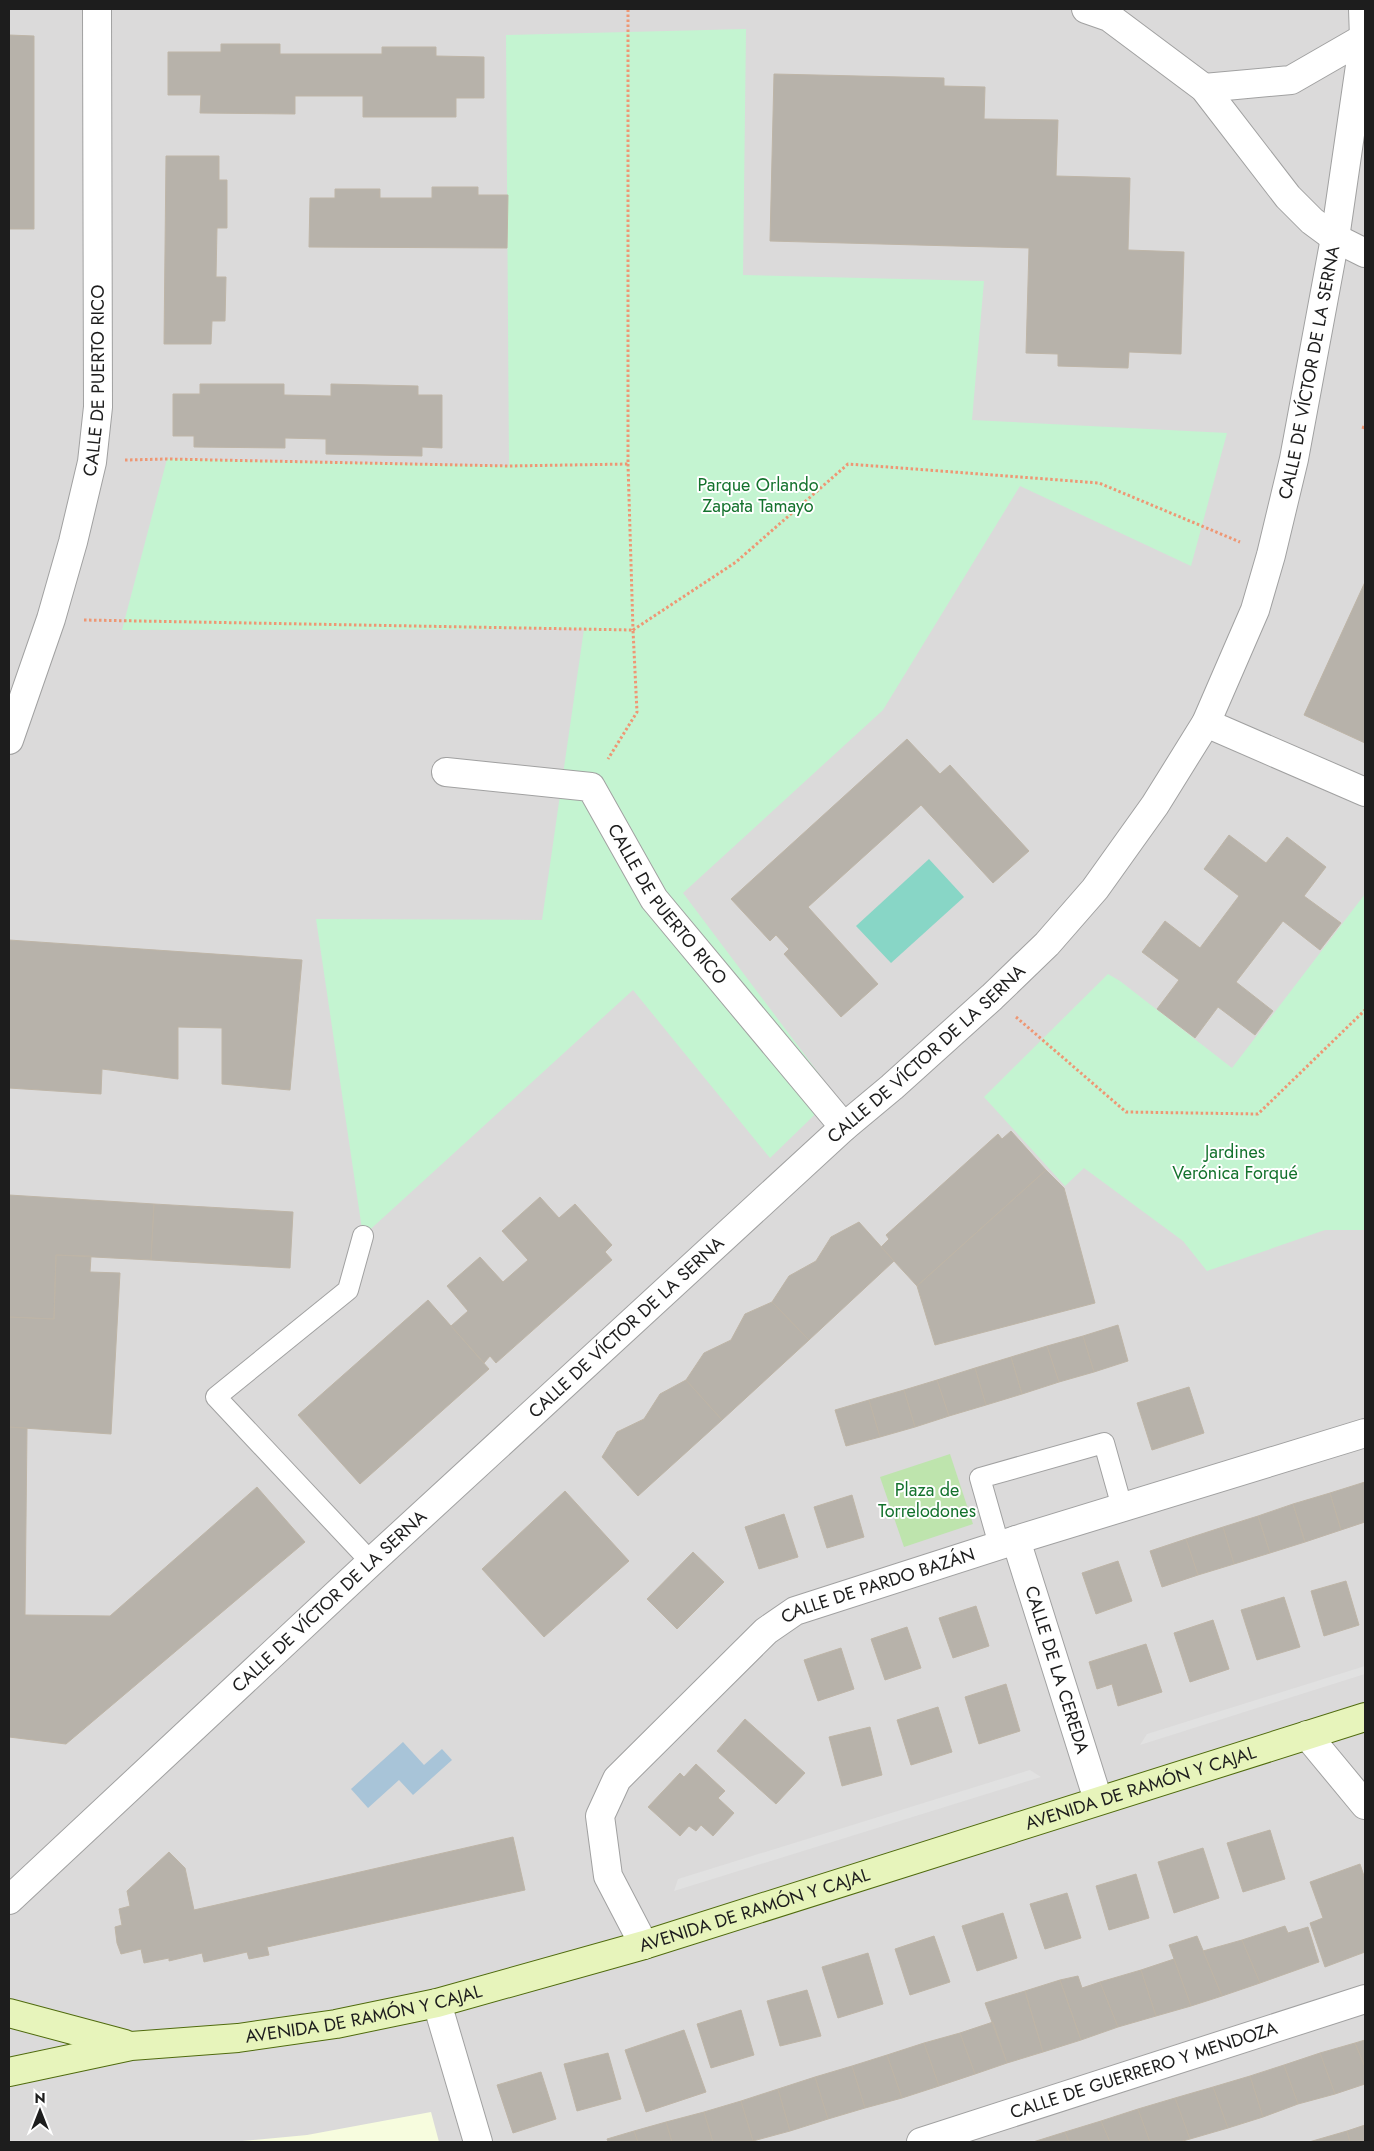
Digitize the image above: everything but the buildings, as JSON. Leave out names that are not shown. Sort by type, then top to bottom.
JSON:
[{"type":"main road","name":"AVENIDA DE RAMÓN Y CAJAL","points":[[9,2072],[131,2046],[238,2038],[336,2024],[437,2003],[644,1945],[1365,1717]]},
{"type":"main road","name":"AVENIDA DE RAMÓN Y CAJAL","points":[[9,2013],[131,2046]]},
{"type":"street","name":"CALLE DE PUERTO RICO","points":[[9,740],[51,619],[73,542],[92,462],[98,407],[97,9]]},
{"type":"street","points":[[1086,9],[1109,17],[1204,88],[1288,197],[1312,221],[1335,238],[1365,253]]},
{"type":"street","name":"CALLE DE VÍCTOR DE LA SERNA","points":[[9,1900],[370,1562],[844,1127],[892,1087],[992,997],[1047,944],[1094,889],[1155,805],[1206,723],[1255,610],[1271,555],[1294,459],[1335,238],[1364,38],[1363,9]]},
{"type":"street","points":[[1204,88],[1291,80],[1364,38]]},
{"type":"street","points":[[1206,723],[1365,792]]},
{"type":"street","points":[[446,772],[590,787]]},
{"type":"street","name":"CALLE DE PUERTO RICO","points":[[590,787],[654,899],[844,1127]]},
{"type":"street","name":"CALLE DE PARDO BAZÁN","points":[[644,1945],[608,1876],[600,1816],[617,1779],[766,1631],[794,1611],[1008,1542],[1365,1433]]},
{"type":"street","name":"CALLE DE LA CEREDA","points":[[1008,1542],[1098,1800]]},
{"type":"street","points":[[1307,1735],[1365,1804]]},
{"type":"street","name":"CALLE DE GUERRERO Y MENDOZA","points":[[921,2142],[1365,1999]]},
{"type":"street","points":[[437,2003],[478,2142]]},
{"type":"lane","points":[[363,1236],[348,1290],[216,1397],[370,1562]]},
{"type":"lane","points":[[1008,1542],[980,1478],[1104,1443],[1122,1508]]},
{"type":"path","points":[[590,787],[637,712],[628,464],[628,9]]},
{"type":"path","points":[[92,462],[167,459],[509,466],[628,464]]},
{"type":"path","points":[[51,619],[633,630],[736,562],[848,464],[1099,483],[1271,555]]},
{"type":"path","points":[[992,997],[1126,1112],[1258,1114],[1365,1010]]},
{"type":"shaded area","points":[[9,9],[1365,9],[1365,2142],[9,2142]]},
{"type":"shaded area","points":[[929,859],[964,897],[891,963],[856,926]]},
{"type":"shaded area","points":[[1365,1666],[1365,1674],[1140,1745],[1147,1734]]},
{"type":"shaded area","points":[[403,1742],[424,1765],[442,1749],[452,1760],[413,1795],[399,1780],[368,1808],[351,1789]]},
{"type":"shaded area","points":[[1030,1770],[1041,1777],[674,1891],[678,1879]]},
{"type":"shaded area","points":[[431,2112],[439,2142],[231,2142],[307,2135]]},
{"type":"green space","name":"Parque Orlando Zapata Tamayo","points":[[746,29],[743,275],[984,281],[972,420],[1227,433],[1191,566],[1020,486],[883,710],[683,893],[835,1095],[770,1158],[633,990],[363,1236],[316,919],[542,920],[584,629],[122,630],[167,459],[509,466],[506,35]]},
{"type":"green space","name":"Jardines Verónica Forqué","points":[[1365,894],[1365,1230],[1325,1230],[1207,1271],[1183,1241],[1084,1168],[1065,1186],[984,1097],[1108,974],[1120,981],[1232,1068]]},
{"type":"green space","name":"Plaza de Torrelodones","points":[[950,1454],[973,1524],[904,1547],[880,1477]]}]
